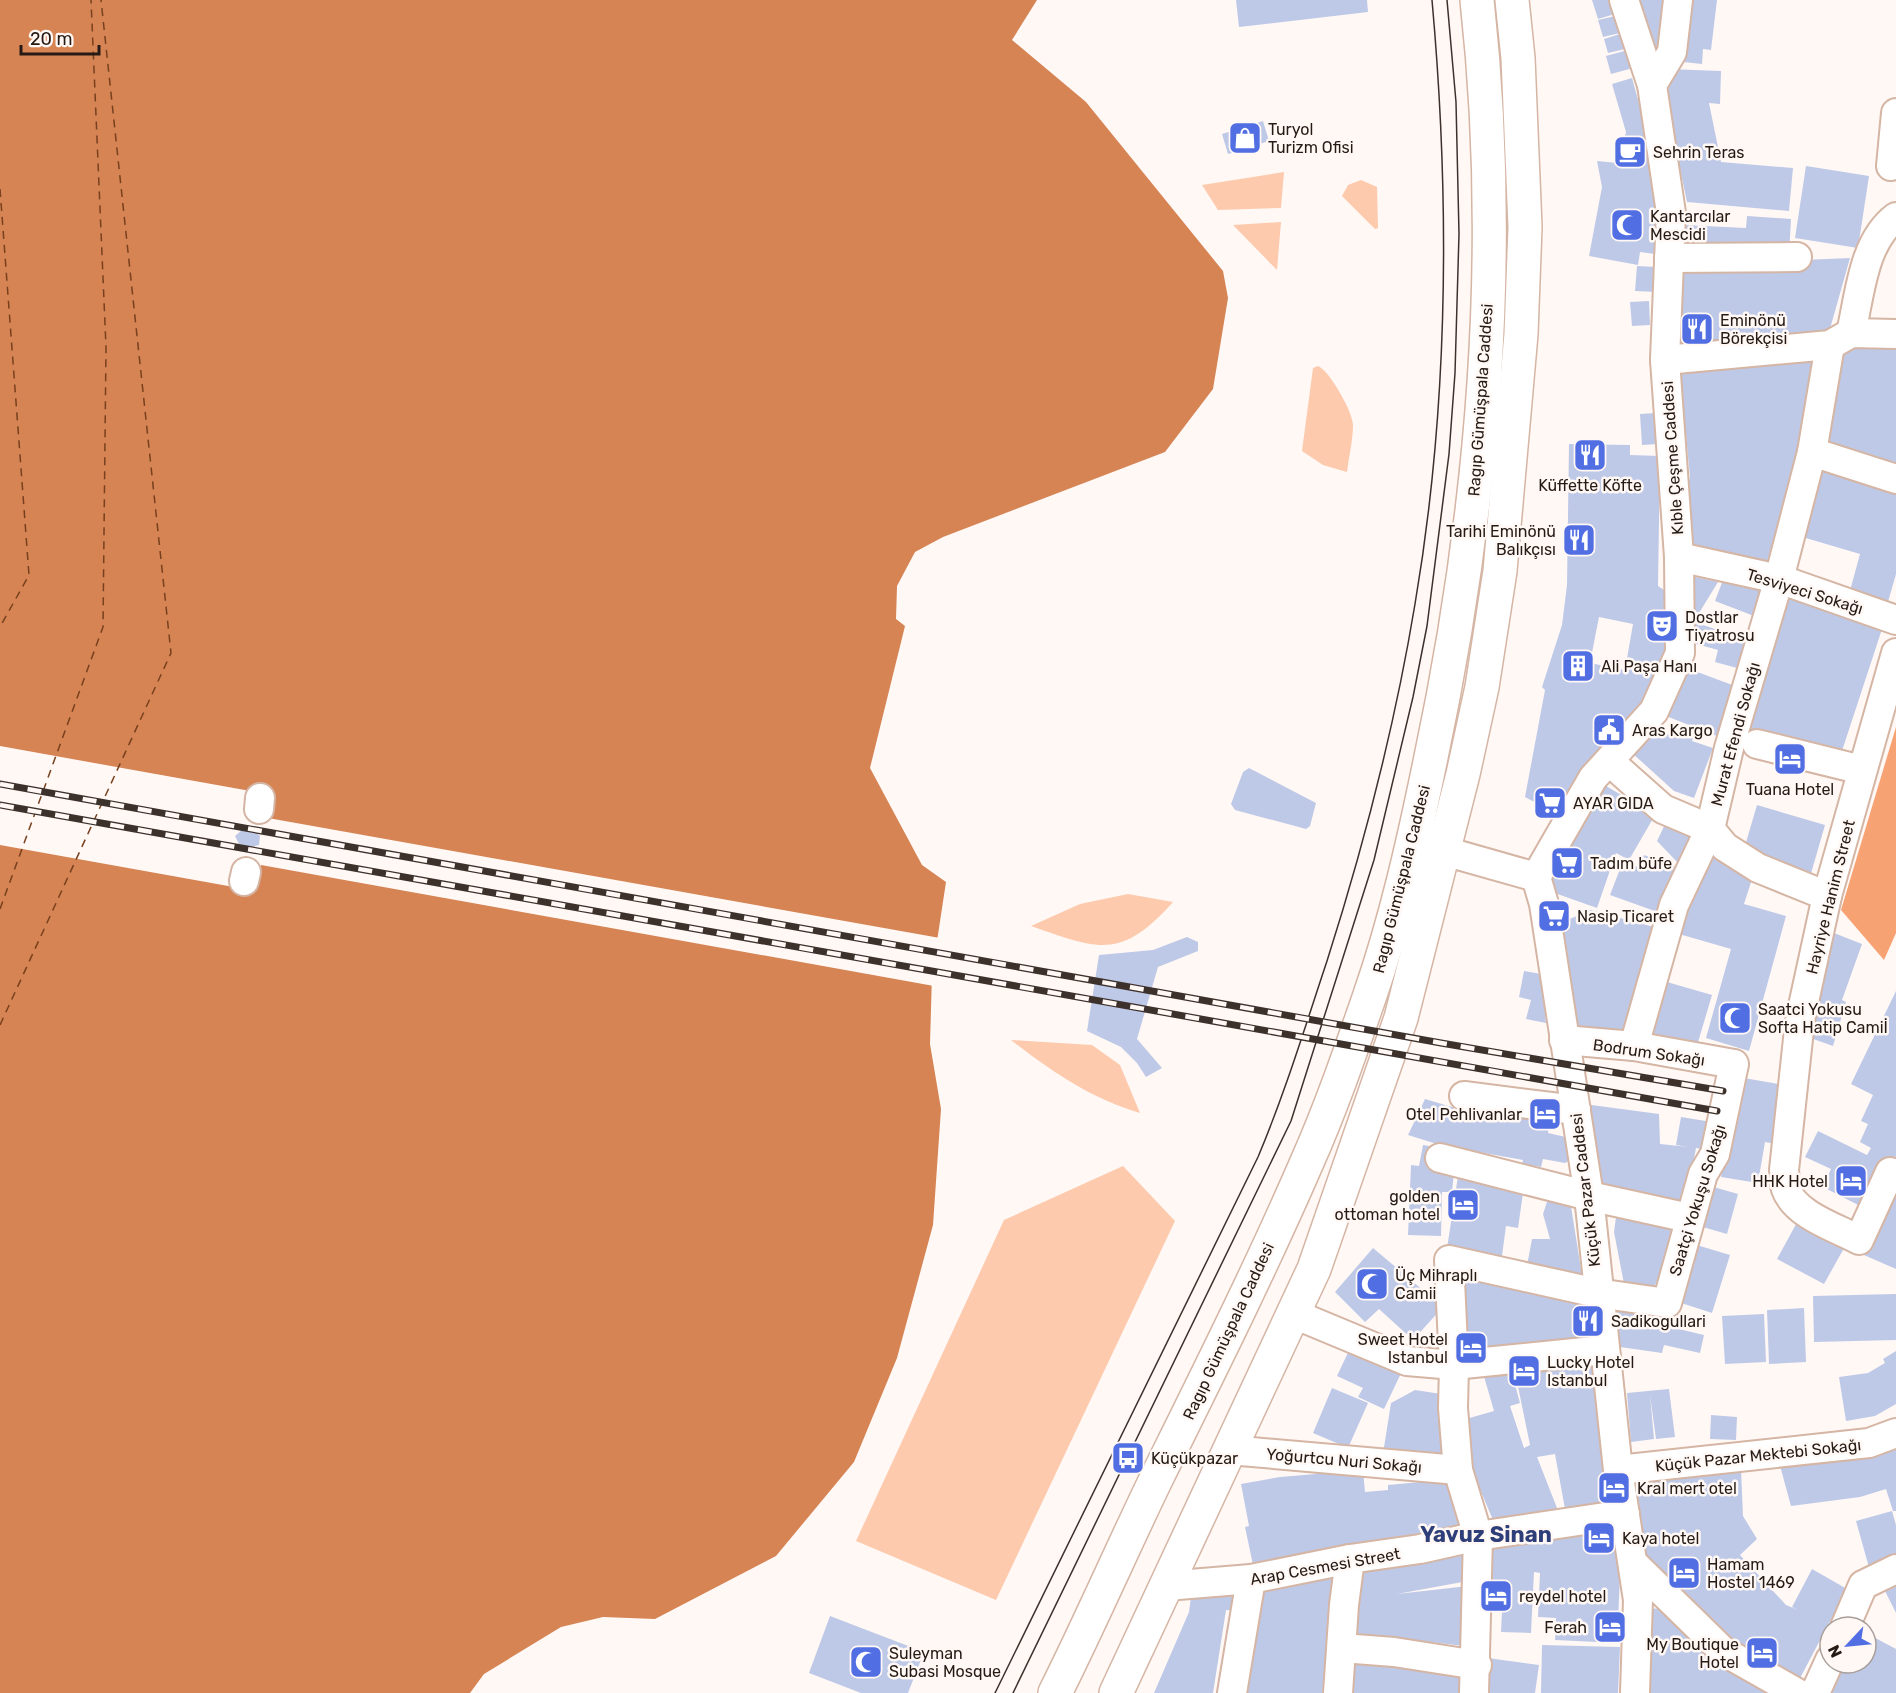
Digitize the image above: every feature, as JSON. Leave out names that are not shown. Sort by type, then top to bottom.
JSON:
[{"type":"main road","points":[[1478,3],[1513,2]]},
{"type":"main road","name":"Ragıp Gümüşpala Caddesi","points":[[1116,1693],[1314,1269],[1325,1232],[1366,1125],[1401,1018],[1444,851],[1482,687],[1509,492],[1521,334],[1524,228],[1519,79],[1513,2]]},
{"type":"main road","name":"Ragıp Gümüşpala Caddesi","points":[[1055,1693],[1137,1518],[1239,1314],[1309,1158],[1372,991],[1405,872],[1448,680],[1474,502],[1487,295],[1488,212],[1485,77],[1478,3]]},
{"type":"street","name":"Kıble Çeşme Caddesi","points":[[1536,877],[1593,778],[1654,711],[1680,653],[1679,557],[1665,360],[1671,213],[1652,85],[1624,0]]},
{"type":"street","points":[[1652,85],[1672,52],[1678,0]]},
{"type":"street","points":[[1891,166],[1896,113]]},
{"type":"street","name":"Murat Efendi Sokağı","points":[[1634,1046],[1674,905],[1710,829],[1729,748],[1779,579],[1841,339],[1871,249],[1884,226],[1896,217]]},
{"type":"street","points":[[1669,258],[1797,257]]},
{"type":"street","points":[[1665,360],[1896,334]]},
{"type":"street","points":[[1812,452],[1896,478]]},
{"type":"street","name":"Tesviyeci Sokağı","points":[[1679,557],[1779,579],[1896,620]]},
{"type":"street","name":"Hayriye Hanim Street","points":[[1895,1172],[1890,1172],[1859,1240],[1794,1202],[1786,1189],[1784,1170],[1800,1020],[1827,896],[1896,653]]},
{"type":"street","points":[[1757,744],[1862,770]]},
{"type":"street","points":[[1609,761],[1663,809],[1710,829],[1725,847],[1758,868],[1827,896]]},
{"type":"street","points":[[1444,851],[1536,877]]},
{"type":"street","name":"Küçük Pazar Caddesi","points":[[1536,877],[1544,904],[1589,1196],[1597,1293],[1618,1470],[1638,1600],[1635,1693]]},
{"type":"street","name":"Bodrum Sokağı","points":[[1564,1040],[1634,1046],[1734,1064]]},
{"type":"street","name":"Saatçi Yokuşu Sokağı","points":[[1597,1293],[1667,1303],[1703,1174],[1715,1154],[1734,1064]]},
{"type":"street","points":[[1464,1096],[1576,1110]]},
{"type":"street","points":[[1440,1158],[1589,1196],[1689,1218]]},
{"type":"street","points":[[1474,1693],[1477,1665],[1478,1536],[1458,1470],[1453,1408],[1454,1365],[1449,1260],[1597,1293]]},
{"type":"street","points":[[1294,1314],[1407,1361],[1454,1365],[1604,1350]]},
{"type":"street","name":"Küçük Pazar Mektebi Sokağı","points":[[1618,1470],[1869,1443],[1896,1433]]},
{"type":"street","name":"Yoğurtcu Nuri Sokağı","points":[[1229,1450],[1458,1470]]},
{"type":"street","name":"Arap Cesmesi Street","points":[[1166,1586],[1251,1579],[1350,1559],[1420,1549],[1478,1536],[1625,1514]]},
{"type":"street","points":[[1338,1693],[1344,1605],[1350,1559]]},
{"type":"street","points":[[1633,1563],[1723,1651],[1797,1693]]},
{"type":"street","points":[[1850,1615],[1863,1585],[1896,1569]]},
{"type":"street","points":[[1232,1693],[1251,1579]]},
{"type":"street","points":[[1342,1648],[1394,1652],[1477,1665]]},
{"type":"street","points":[[1815,1693],[1823,1675]]},
{"type":"shaded area","points":[[0,0],[1037,0],[1012,40],[1086,102],[1223,271],[1228,298],[1213,389],[1165,452],[943,537],[915,552],[897,586],[896,619],[905,626],[870,768],[922,865],[946,882],[932,974],[930,1044],[941,1109],[933,1225],[897,1358],[854,1462],[776,1556],[655,1619],[603,1617],[561,1627],[484,1674],[470,1693],[0,1693]]},
{"type":"shaded area","points":[[1284,172],[1281,208],[1218,210],[1202,185]]},
{"type":"shaded area","points":[[1361,180],[1377,187],[1378,228],[1375,229],[1342,196],[1348,185]]},
{"type":"shaded area","points":[[1281,222],[1277,270],[1233,225]]},
{"type":"shaded area","points":[[1318,366],[1334,383],[1352,419],[1347,472],[1323,465],[1302,451],[1313,368]]},
{"type":"shaded area","points":[[1896,727],[1896,933],[1884,960],[1841,910]]},
{"type":"shaded area","points":[[1128,894],[1173,902],[1155,921],[1138,934],[1108,945],[1075,941],[1031,926],[1080,904]]},
{"type":"shaded area","points":[[1011,1040],[1092,1045],[1120,1065],[1140,1113],[1105,1100],[1072,1083]]},
{"type":"shaded area","points":[[1123,1166],[1175,1221],[996,1600],[856,1541],[1004,1220]]},
{"type":"pier","points":[[0,746],[272,795],[268,818],[940,938],[934,986],[261,865],[256,891],[0,845]]},
{"type":"building","points":[[1236,0],[1367,0],[1368,12],[1239,27]]},
{"type":"building","points":[[1592,0],[1611,0],[1615,14],[1598,19]]},
{"type":"building","points":[[1641,0],[1676,0],[1672,50],[1653,48],[1644,28],[1645,11],[1640,11]]},
{"type":"building","points":[[1686,0],[1717,0],[1711,50],[1703,49],[1702,64],[1674,61]]},
{"type":"building","points":[[1615,16],[1620,33],[1603,37],[1598,20]]},
{"type":"building","points":[[1620,34],[1625,49],[1608,53],[1604,39]]},
{"type":"building","points":[[1628,50],[1633,68],[1611,74],[1606,56]]},
{"type":"building","points":[[1668,69],[1721,71],[1720,104],[1709,103],[1721,162],[1793,168],[1789,211],[1687,202],[1666,102]]},
{"type":"building","points":[[1632,78],[1665,198],[1655,254],[1640,252],[1638,265],[1589,256],[1602,187],[1597,161],[1628,164],[1623,144],[1626,132],[1612,84]]},
{"type":"building","name":"Turyol Turizm Ofisi","points":[[1263,121],[1269,141],[1228,154],[1222,134]]},
{"type":"building","points":[[1806,166],[1869,176],[1858,248],[1795,238]]},
{"type":"building","points":[[1747,216],[1791,219],[1789,256],[1683,250],[1684,225],[1746,228]]},
{"type":"building","points":[[1850,258],[1826,343],[1679,357],[1679,265]]},
{"type":"building","points":[[1637,266],[1657,267],[1656,292],[1635,291]]},
{"type":"building","points":[[1649,301],[1650,325],[1632,326],[1630,302]]},
{"type":"building","points":[[1896,340],[1896,470],[1825,448],[1834,347]]},
{"type":"building","points":[[1825,347],[1765,570],[1693,549],[1681,509],[1690,477],[1679,362]]},
{"type":"building","points":[[1656,413],[1658,444],[1642,445],[1640,414]]},
{"type":"building","points":[[1569,444],[1630,445],[1630,455],[1660,456],[1658,586],[1667,592],[1666,673],[1608,751],[1549,810],[1525,797],[1545,690],[1542,687],[1562,625],[1567,585]],"holes":[[[1599,617],[1633,624],[1625,670],[1590,663]]]},
{"type":"building","points":[[1821,462],[1896,492],[1896,574],[1886,609],[1848,598],[1860,554],[1799,536]]},
{"type":"building","points":[[1726,572],[1765,587],[1754,616],[1715,601]]},
{"type":"building","points":[[1686,575],[1718,582],[1696,618],[1689,616]]},
{"type":"building","points":[[1782,596],[1824,610],[1884,623],[1839,760],[1740,729]]},
{"type":"building","points":[[1694,622],[1745,639],[1737,668],[1715,662],[1718,650],[1689,642]]},
{"type":"building","points":[[1684,667],[1735,686],[1717,736],[1666,716]]},
{"type":"building","points":[[1645,731],[1693,738],[1692,741],[1713,748],[1694,798],[1674,791],[1631,752]]},
{"type":"building","points":[[1249,768],[1316,803],[1310,826],[1306,829],[1235,810],[1231,804],[1243,772]]},
{"type":"building","points":[[1601,783],[1655,815],[1629,860],[1616,853],[1597,908],[1549,891],[1559,860],[1586,808],[1592,810],[1586,807]]},
{"type":"building","points":[[1757,805],[1825,825],[1810,877],[1742,856]]},
{"type":"building","points":[[1670,814],[1709,830],[1680,865],[1657,841]]},
{"type":"building","points":[[242,830],[257,833],[260,836],[259,845],[251,847],[239,844],[235,836]]},
{"type":"building","points":[[1707,835],[1753,876],[1744,904],[1786,916],[1749,1051],[1706,1038],[1731,949],[1679,934]]},
{"type":"building","points":[[1644,855],[1679,868],[1663,914],[1610,895],[1623,861],[1640,868]]},
{"type":"building","points":[[1591,910],[1665,930],[1632,1036],[1571,1032],[1560,923]]},
{"type":"building","points":[[1829,931],[1862,944],[1842,1000],[1846,1002],[1833,1046],[1802,1035]]},
{"type":"building","points":[[1187,937],[1198,942],[1198,951],[1158,967],[1137,1039],[1162,1068],[1146,1077],[1137,1063],[1121,1047],[1087,1031],[1099,955],[1153,950]]},
{"type":"building","points":[[1524,971],[1541,974],[1546,1023],[1526,1019],[1531,1000],[1519,997]]},
{"type":"building","points":[[1660,980],[1712,995],[1696,1049],[1642,1040]]},
{"type":"building","points":[[1896,991],[1896,1156],[1864,1208],[1823,1187],[1831,1169],[1805,1157],[1818,1131],[1867,1155],[1871,1148],[1860,1142],[1868,1124],[1861,1121],[1873,1095],[1851,1084]]},
{"type":"building","points":[[1738,1077],[1785,1085],[1776,1144],[1765,1142],[1758,1183],[1721,1177]]},
{"type":"building","points":[[1425,1099],[1462,1110],[1462,1113],[1499,1120],[1500,1113],[1550,1122],[1548,1133],[1579,1140],[1579,1155],[1565,1163],[1543,1159],[1541,1167],[1522,1164],[1523,1160],[1440,1145],[1408,1135]]},
{"type":"building","points":[[1584,1104],[1659,1114],[1660,1144],[1689,1147],[1676,1145],[1681,1117],[1712,1122],[1707,1150],[1696,1148],[1685,1207],[1593,1191]]},
{"type":"building","points":[[1423,1145],[1436,1147],[1454,1173],[1452,1192],[1442,1192],[1441,1236],[1408,1235],[1411,1165],[1419,1166]]},
{"type":"building","points":[[1458,1176],[1524,1186],[1518,1228],[1506,1226],[1501,1263],[1446,1255]]},
{"type":"building","points":[[1896,1180],[1896,1269],[1857,1252]]},
{"type":"building","points":[[1703,1184],[1738,1194],[1727,1234],[1692,1224]]},
{"type":"building","points":[[1549,1196],[1570,1200],[1583,1282],[1526,1271],[1532,1239],[1550,1239],[1543,1214]]},
{"type":"building","points":[[1617,1210],[1682,1218],[1679,1242],[1651,1292],[1625,1289],[1614,1232]]},
{"type":"building","points":[[1801,1215],[1848,1241],[1824,1284],[1777,1259]]},
{"type":"building","points":[[1690,1243],[1730,1255],[1712,1313],[1672,1300]]},
{"type":"building","points":[[1373,1248],[1443,1307],[1413,1340],[1379,1309],[1365,1322],[1335,1292]]},
{"type":"building","points":[[1465,1267],[1590,1301],[1592,1344],[1459,1354]]},
{"type":"building","points":[[1896,1294],[1896,1340],[1814,1342],[1813,1296]]},
{"type":"building","points":[[1614,1299],[1670,1311],[1666,1326],[1704,1335],[1700,1353],[1664,1345],[1662,1353],[1620,1347]]},
{"type":"building","points":[[1804,1308],[1806,1362],[1769,1364],[1767,1310]]},
{"type":"building","points":[[1764,1314],[1766,1362],[1725,1364],[1722,1316]]},
{"type":"building","points":[[1353,1342],[1404,1367],[1384,1409],[1358,1397],[1363,1388],[1337,1376]]},
{"type":"building","points":[[1896,1351],[1896,1404],[1875,1416],[1846,1421],[1839,1377],[1868,1373],[1885,1363],[1883,1359]]},
{"type":"building","points":[[1594,1365],[1615,1501],[1565,1509],[1555,1454],[1537,1457],[1557,1508],[1498,1532],[1472,1470],[1466,1419],[1494,1411],[1483,1373],[1510,1366],[1520,1403],[1510,1406],[1524,1448],[1530,1445],[1514,1367]]},
{"type":"building","points":[[1332,1388],[1368,1403],[1348,1448],[1313,1433]]},
{"type":"building","points":[[1669,1389],[1675,1437],[1656,1439],[1650,1395],[1654,1439],[1631,1442],[1627,1393]]},
{"type":"building","points":[[1415,1390],[1448,1395],[1449,1461],[1382,1460],[1391,1403]]},
{"type":"building","points":[[1711,1415],[1737,1417],[1736,1440],[1710,1439]]},
{"type":"building","points":[[1896,1440],[1896,1511],[1893,1511],[1886,1489],[1860,1497],[1791,1506],[1779,1462]]},
{"type":"building","points":[[1741,1469],[1743,1516],[1757,1539],[1740,1555],[1786,1605],[1798,1610],[1792,1607],[1812,1569],[1847,1589],[1833,1615],[1818,1615],[1818,1644],[1798,1682],[1747,1652],[1646,1555],[1634,1492],[1650,1482],[1681,1474]]},
{"type":"building","points":[[1363,1470],[1365,1492],[1388,1490],[1388,1485],[1453,1479],[1468,1524],[1322,1556],[1253,1565],[1245,1527],[1249,1526],[1241,1484],[1280,1477]]},
{"type":"building","points":[[1892,1511],[1896,1525],[1896,1563],[1870,1571],[1856,1521]]},
{"type":"building","points":[[1614,1522],[1620,1576],[1617,1643],[1555,1640],[1556,1618],[1538,1617],[1540,1573],[1534,1572],[1531,1633],[1501,1632],[1502,1611],[1484,1610],[1487,1535]]},
{"type":"building","points":[[1466,1543],[1468,1581],[1397,1594],[1468,1586],[1464,1646],[1390,1637],[1344,1637],[1354,1565]]},
{"type":"building","points":[[1336,1572],[1330,1651],[1322,1693],[1239,1693],[1258,1587]]},
{"type":"building","points":[[1896,1586],[1896,1613],[1885,1591]]},
{"type":"building","points":[[1192,1589],[1242,1594],[1240,1611],[1226,1610],[1213,1693],[1154,1693],[1189,1612]]},
{"type":"building","points":[[1648,1608],[1661,1609],[1786,1693],[1644,1693]]},
{"type":"building","name":"Suleyman Subasi Mosque","points":[[830,1616],[924,1652],[908,1693],[861,1693],[809,1673]]},
{"type":"building","points":[[1878,1639],[1896,1649],[1896,1693],[1820,1693],[1830,1675],[1878,1675]]},
{"type":"building","points":[[1542,1645],[1620,1647],[1618,1693],[1541,1693]]},
{"type":"building","points":[[1346,1657],[1475,1673],[1473,1693],[1342,1693]]},
{"type":"building","points":[[1480,1657],[1539,1665],[1535,1693],[1481,1693]]},
{"type":"ferry route","points":[[0,909],[103,627],[106,347],[91,0]]},
{"type":"ferry route","points":[[0,1025],[171,653],[101,0]]},
{"type":"ferry route","points":[[0,189],[29,575],[0,627]]},
{"type":"tram line","points":[[995,1693],[1258,1157],[1286,1084],[1327,961],[1354,873],[1377,784],[1398,695],[1415,604],[1435,454],[1443,302],[1443,227],[1442,151],[1432,0]]},
{"type":"tram line","points":[[1013,1693],[1291,1121],[1374,860],[1413,697],[1427,626],[1449,454],[1455,373],[1459,234],[1456,102],[1447,0]]},
{"type":"railway","points":[[0,784],[1441,1043],[1723,1091]]},
{"type":"railway","points":[[0,805],[1717,1111]]},
{"type":"place","name":"Turyol Turizm Ofisi","points":[[1245,138]]},
{"type":"place","name":"Sehrin Teras","points":[[1630,152]]},
{"type":"place","name":"Kantarcılar Mescidi","points":[[1627,225]]},
{"type":"place","name":"Eminönü Börekçisi","points":[[1697,329]]},
{"type":"place","name":"Küffette Köfte","points":[[1590,455]]},
{"type":"place","name":"Tarihi Eminönü Balıkçısı","points":[[1579,540]]},
{"type":"place","name":"Dostlar Tiyatrosu","points":[[1662,626]]},
{"type":"place","name":"Ali Paşa Hanı","points":[[1578,666]]},
{"type":"place","name":"Aras Kargo","points":[[1609,730]]},
{"type":"place","name":"Tuana Hotel","points":[[1790,759]]},
{"type":"place","name":"AYAR GIDA","points":[[1550,803]]},
{"type":"place","name":"Tadım büfe","points":[[1567,863]]},
{"type":"place","name":"Nasip Ticaret","points":[[1554,916]]},
{"type":"place","name":"Saatci Yokusu Softa Hatip Camiİ","points":[[1735,1018]]},
{"type":"place","name":"Otel Pehlivanlar","points":[[1545,1114]]},
{"type":"place","name":"HHK Hotel","points":[[1851,1181]]},
{"type":"place","name":"golden ottoman hotel","points":[[1463,1205]]},
{"type":"place","name":"Üç Mihraplı Camii","points":[[1372,1284]]},
{"type":"place","name":"Sadikogullari","points":[[1588,1321]]},
{"type":"place","name":"Sweet Hotel Istanbul","points":[[1471,1348]]},
{"type":"place","name":"Lucky Hotel Istanbul","points":[[1524,1371]]},
{"type":"place","name":"Küçükpazar","points":[[1128,1458]]},
{"type":"place","name":"Kral mert otel","points":[[1614,1488]]},
{"type":"place","name":"Kaya hotel","points":[[1599,1538]]},
{"type":"place","name":"Hamam Hostel 1469","points":[[1684,1573]]},
{"type":"place","name":"reydel hotel","points":[[1496,1596]]},
{"type":"place","name":"Ferah","points":[[1610,1627]]},
{"type":"place","name":"My Boutique Hotel","points":[[1762,1653]]},
{"type":"place","name":"Suleyman Subasi Mosque","points":[[866,1662]]},
{"type":"district","name":"Yavuz Sinan","points":[[1486,1534]]}]
